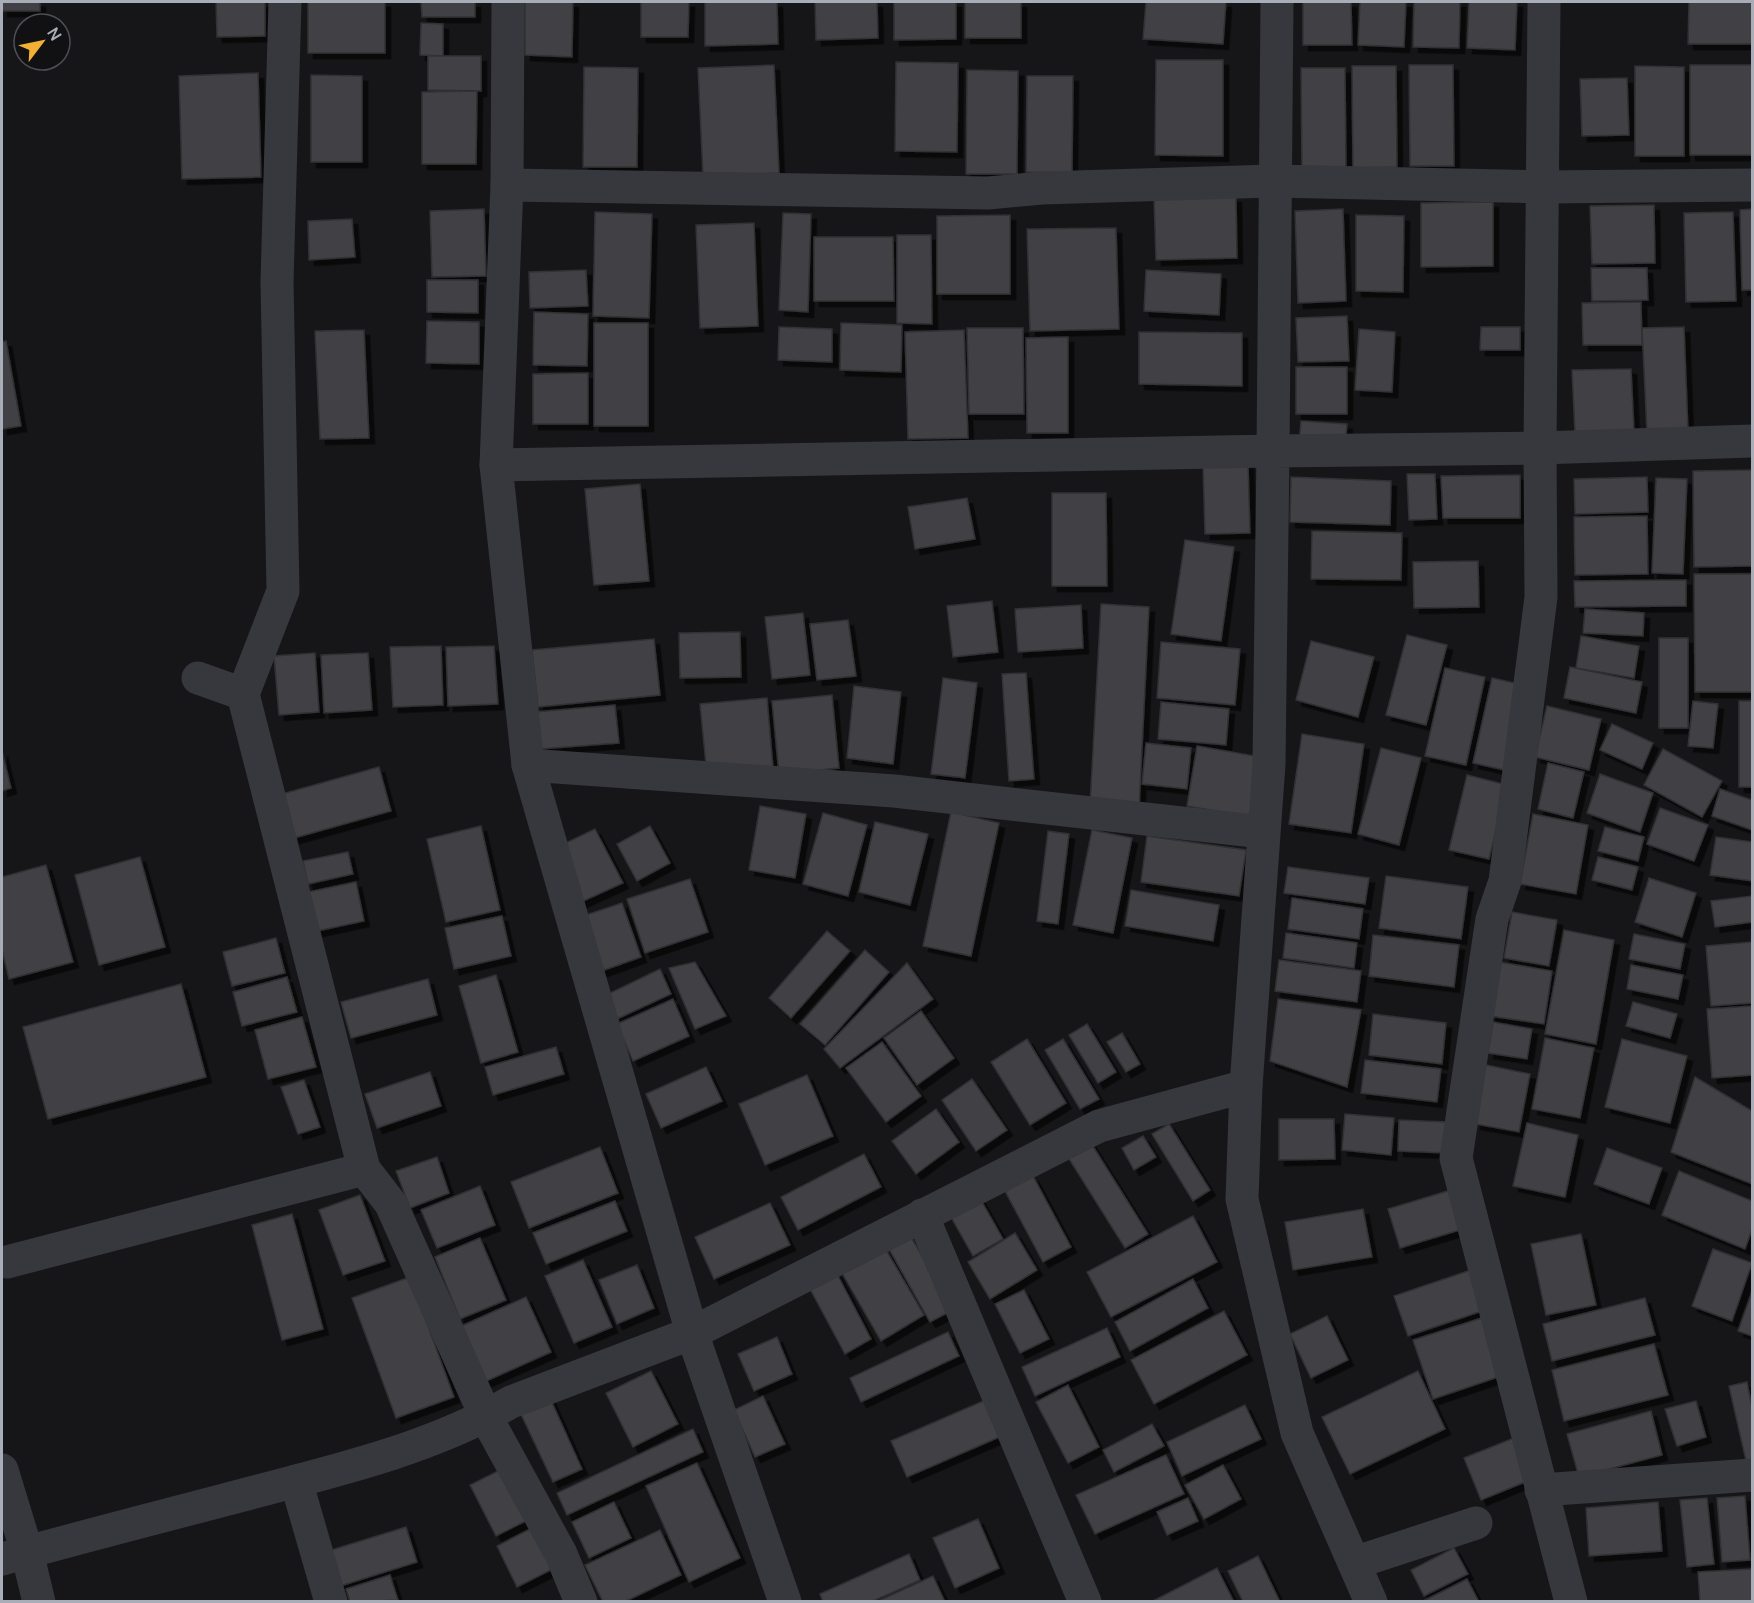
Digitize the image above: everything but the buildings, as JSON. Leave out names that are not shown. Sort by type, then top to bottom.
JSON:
[{"type":"street","points":[[285,2],[277,282],[283,591],[243,694],[364,1169],[391,1204],[486,1417],[561,1554],[581,1602]]},
{"type":"street","points":[[508,2],[507,185],[496,465],[528,765],[692,1333],[785,1602]]},
{"type":"street","points":[[1277,2],[1269,764],[1246,1086],[1242,1199],[1297,1433],[1371,1602]]},
{"type":"street","points":[[1544,2],[1541,597],[1505,881],[1491,919],[1456,1158],[1571,1602]]},
{"type":"street","points":[[507,185],[988,193],[1042,188],[1275,181],[1543,187],[1752,185]]},
{"type":"street","points":[[496,465],[1540,448],[1752,441]]},
{"type":"street","points":[[198,678],[243,694]]},
{"type":"street","points":[[528,765],[894,791],[1263,832]]},
{"type":"street","points":[[14,1556],[296,1481],[412,1447],[486,1417],[512,1402],[692,1333],[1099,1126],[1246,1086]]},
{"type":"street","points":[[3,1254],[364,1169]]},
{"type":"street","points":[[922,1215],[1075,1598]]},
{"type":"street","points":[[2,1470],[14,1556],[39,1602]]},
{"type":"street","points":[[1541,1490],[1752,1475]]},
{"type":"street","points":[[296,1481],[331,1602]]},
{"type":"street","points":[[1354,1563],[1476,1524]]}]
